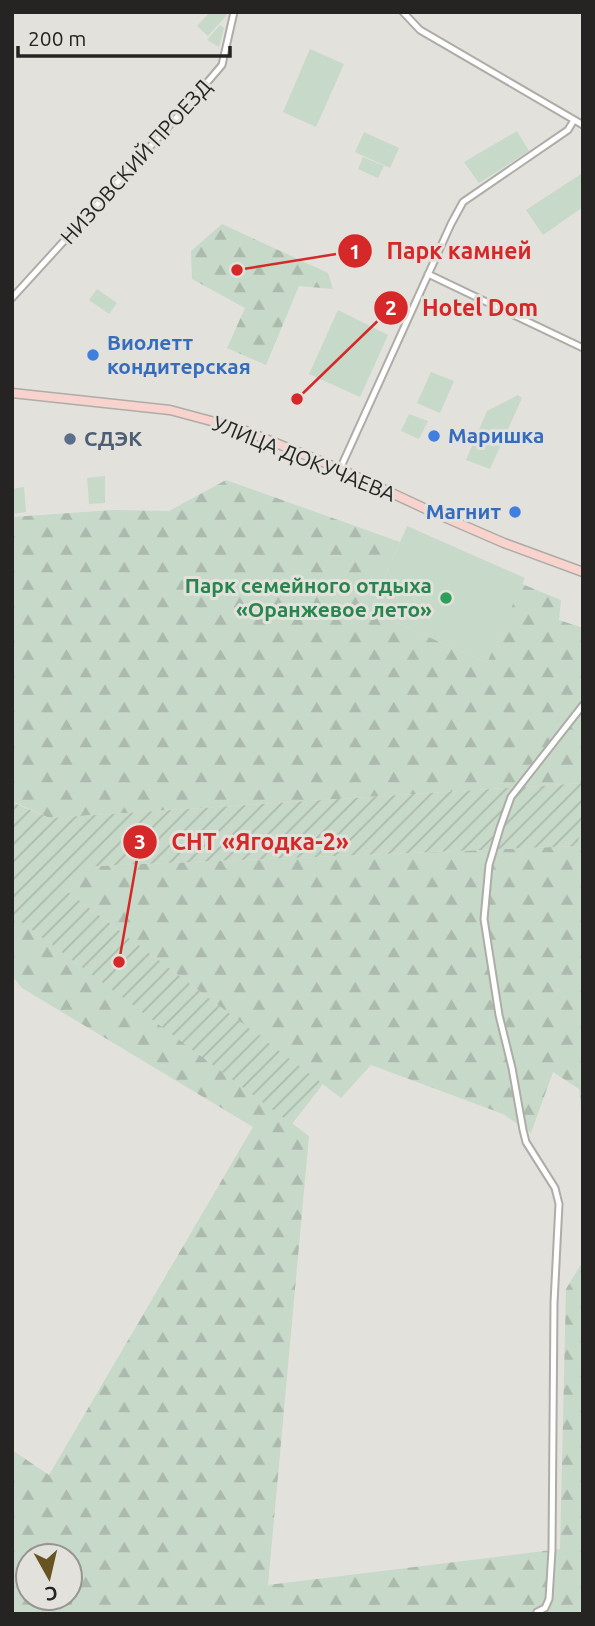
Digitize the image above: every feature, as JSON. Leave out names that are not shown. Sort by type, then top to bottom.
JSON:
[{"type":"main road","name":"УЛИЦА ДОКУЧАЕВА","points":[[12,393],[170,410],[241,429],[340,469],[428,510],[583,572]]},
{"type":"street","name":"НИЗОВСКИЙ ПРОЕЗД","points":[[12,298],[222,65],[234,12]]},
{"type":"street","points":[[403,12],[420,30],[583,125]]},
{"type":"street","points":[[340,469],[463,202],[568,130],[575,120]]},
{"type":"street","points":[[428,274],[583,348]]},
{"type":"street","points":[[537,1612],[545,1608],[550,1591],[554,1303],[559,1204],[555,1188],[526,1142],[499,1015],[484,919],[489,865],[504,814],[512,797],[583,705]]},
{"type":"green space","points":[[210,12],[224,12],[227,15],[208,36],[197,26]]},
{"type":"green space","points":[[220,25],[224,28],[219,47],[207,40]]},
{"type":"green space","points":[[310,49],[344,64],[316,127],[283,112]]},
{"type":"green space","points":[[517,131],[529,151],[479,183],[464,162]]},
{"type":"green space","points":[[364,132],[399,148],[390,168],[355,152]]},
{"type":"green space","points":[[363,157],[384,166],[378,178],[358,169]]},
{"type":"green space","points":[[581,174],[583,207],[543,235],[526,210]]},
{"type":"green space","points":[[222,224],[328,273],[333,289],[299,286],[266,365],[227,348],[245,308],[192,279],[191,251]]},
{"type":"green space","points":[[97,289],[117,303],[109,314],[89,300]]},
{"type":"green space","points":[[338,310],[388,335],[360,397],[309,374]]},
{"type":"green space","points":[[431,372],[454,381],[440,413],[417,403]]},
{"type":"green space","points":[[518,395],[522,398],[490,469],[466,460],[487,411]]},
{"type":"green space","points":[[409,414],[428,421],[419,439],[401,431]]},
{"type":"green space","points":[[105,476],[105,503],[89,504],[87,478]]},
{"type":"green space","points":[[226,480],[400,542],[370,611],[487,663],[522,584],[561,600],[559,620],[583,628],[583,783],[49,818],[12,801],[12,517],[113,510],[169,511]]},
{"type":"green space","points":[[24,487],[26,512],[12,514],[12,489]]},
{"type":"green space","name":"Парк семейного отдыха «Оранжевое лето»","points":[[407,526],[525,578],[487,663],[370,611]]},
{"type":"green space","points":[[583,783],[583,827],[576,846],[95,866],[68,892],[323,1084],[292,1124],[12,915],[12,802],[49,818]]},
{"type":"green space","points":[[583,827],[583,1127],[579,1089],[553,1072],[531,1133],[503,1114],[371,1065],[341,1098],[68,892],[95,866],[575,846]]},
{"type":"green space","points":[[12,915],[309,1136],[268,1585],[560,1549],[566,1289],[583,1261],[583,1614],[12,1614],[12,1450],[49,1475],[253,1127],[22,988],[12,976]]},
{"type":"place","name":"Парк камней","points":[[237,270]]},
{"type":"place","name":"Виолетт кондитерская","points":[[93,355]]},
{"type":"place","name":"Hotel Dom","points":[[297,399]]},
{"type":"place","name":"Маришка","points":[[434,436]]},
{"type":"place","name":"СДЭК","points":[[70,439]]},
{"type":"place","name":"Магнит","points":[[515,512]]},
{"type":"place","name":"Парк семейного отдыха «Оранжевое лето»","points":[[446,598]]},
{"type":"place","name":"СНТ «Ягодка-2»","points":[[119,962]]}]
